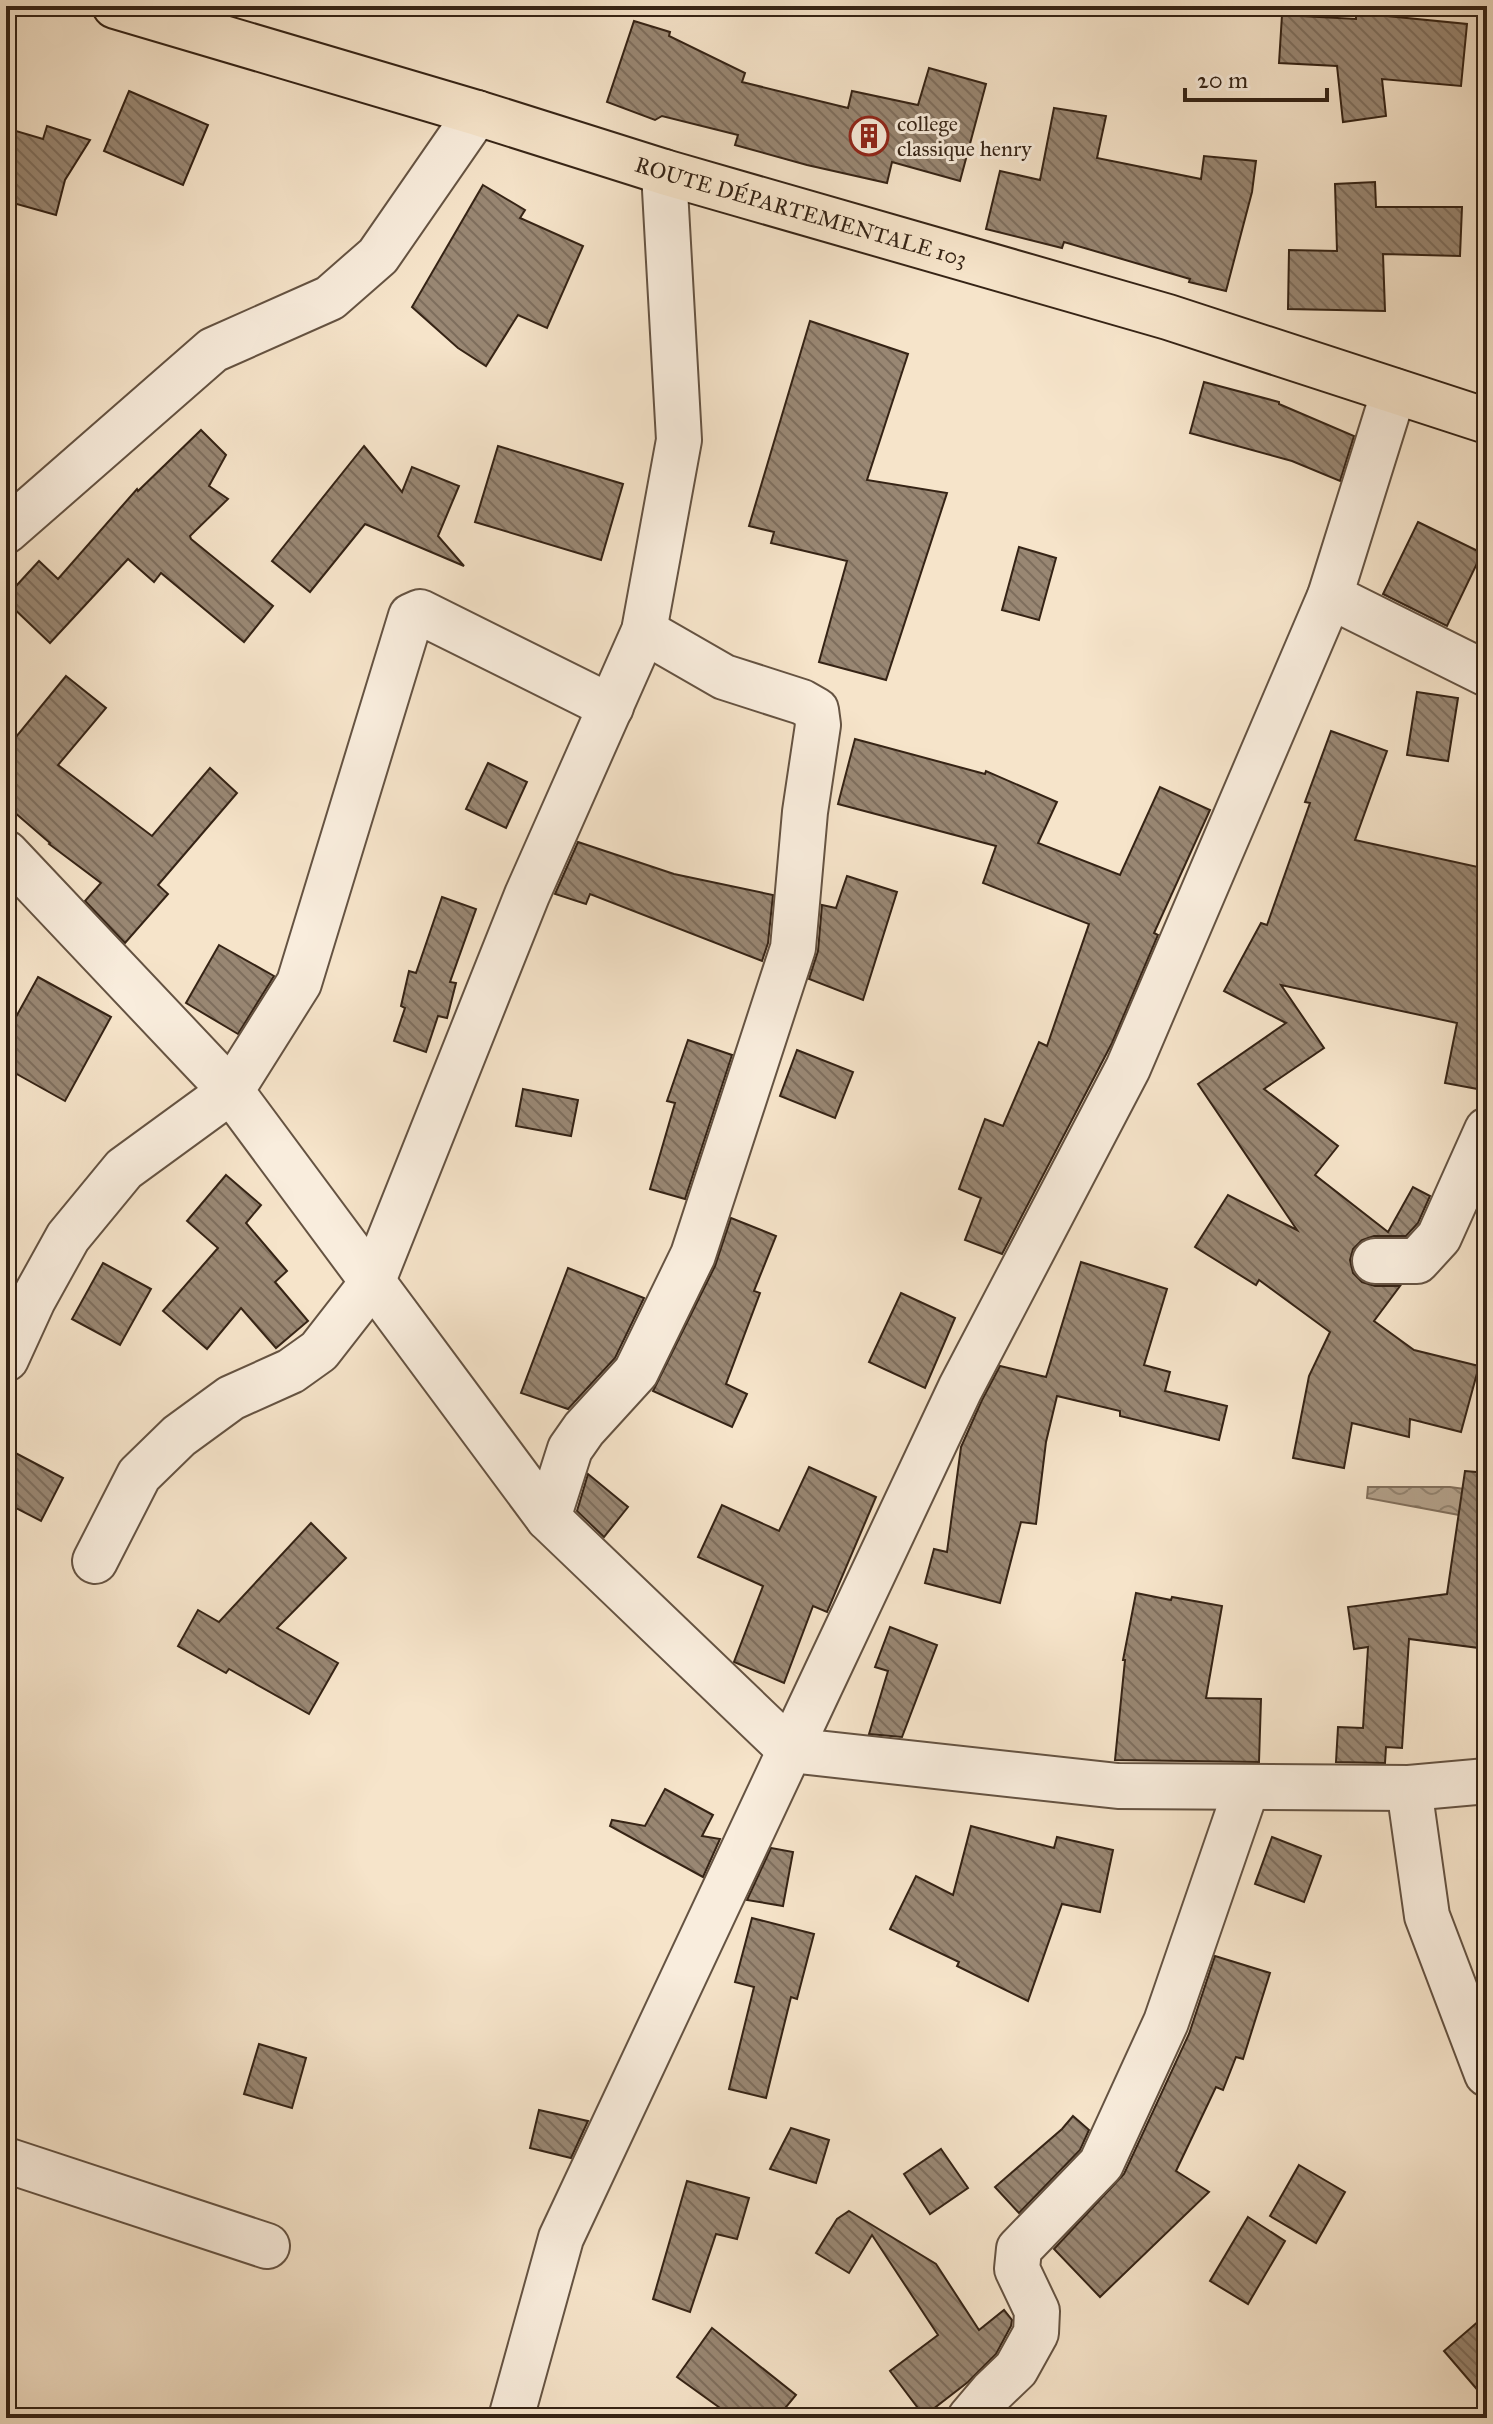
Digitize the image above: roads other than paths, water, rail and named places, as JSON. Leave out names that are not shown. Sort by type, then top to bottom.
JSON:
[{"type":"main road","name":"ROUTE DÉPARTEMENTALE 103","points":[[115,6],[664,172],[1168,317],[1487,421]]},
{"type":"street","points":[[6,531],[213,350],[330,298],[378,256],[477,113]]},
{"type":"street","points":[[95,1561],[139,1475],[179,1436],[231,1398],[291,1371],[319,1351],[372,1283],[527,895],[644,631],[679,440],[664,172]]},
{"type":"street","points":[[511,2418],[561,2238],[960,1389],[1128,1068],[1330,596],[1394,391]]},
{"type":"street","points":[[1330,596],[1487,674]]},
{"type":"street","points":[[6,1359],[33,1300],[68,1237],[124,1169],[231,1091],[299,983],[411,616],[420,612],[611,707]]},
{"type":"street","points":[[548,1518],[570,1449],[636,1372],[693,1255],[793,948],[805,812],[818,725],[816,710],[802,702],[724,677],[644,631]]},
{"type":"street","points":[[6,853],[231,1091],[548,1518],[790,1750],[1118,1786],[1409,1788],[1487,1781]]},
{"type":"street","points":[[1375,1261],[1417,1261],[1427,1252],[1439,1237],[1487,1130]]},
{"type":"street","points":[[970,2418],[1016,2369],[1036,2333],[1037,2311],[1017,2269],[1019,2249],[1101,2164],[1166,2022],[1247,1787]]},
{"type":"street","points":[[1409,1788],[1427,1916],[1487,2074]]},
{"type":"street","points":[[6,2160],[267,2246]]},
{"type":"water","points":[[1368,1487],[1450,1487],[1487,1492],[1481,1519],[1367,1498]]},
{"type":"place","name":"college classique henry","points":[[869,136]]}]
